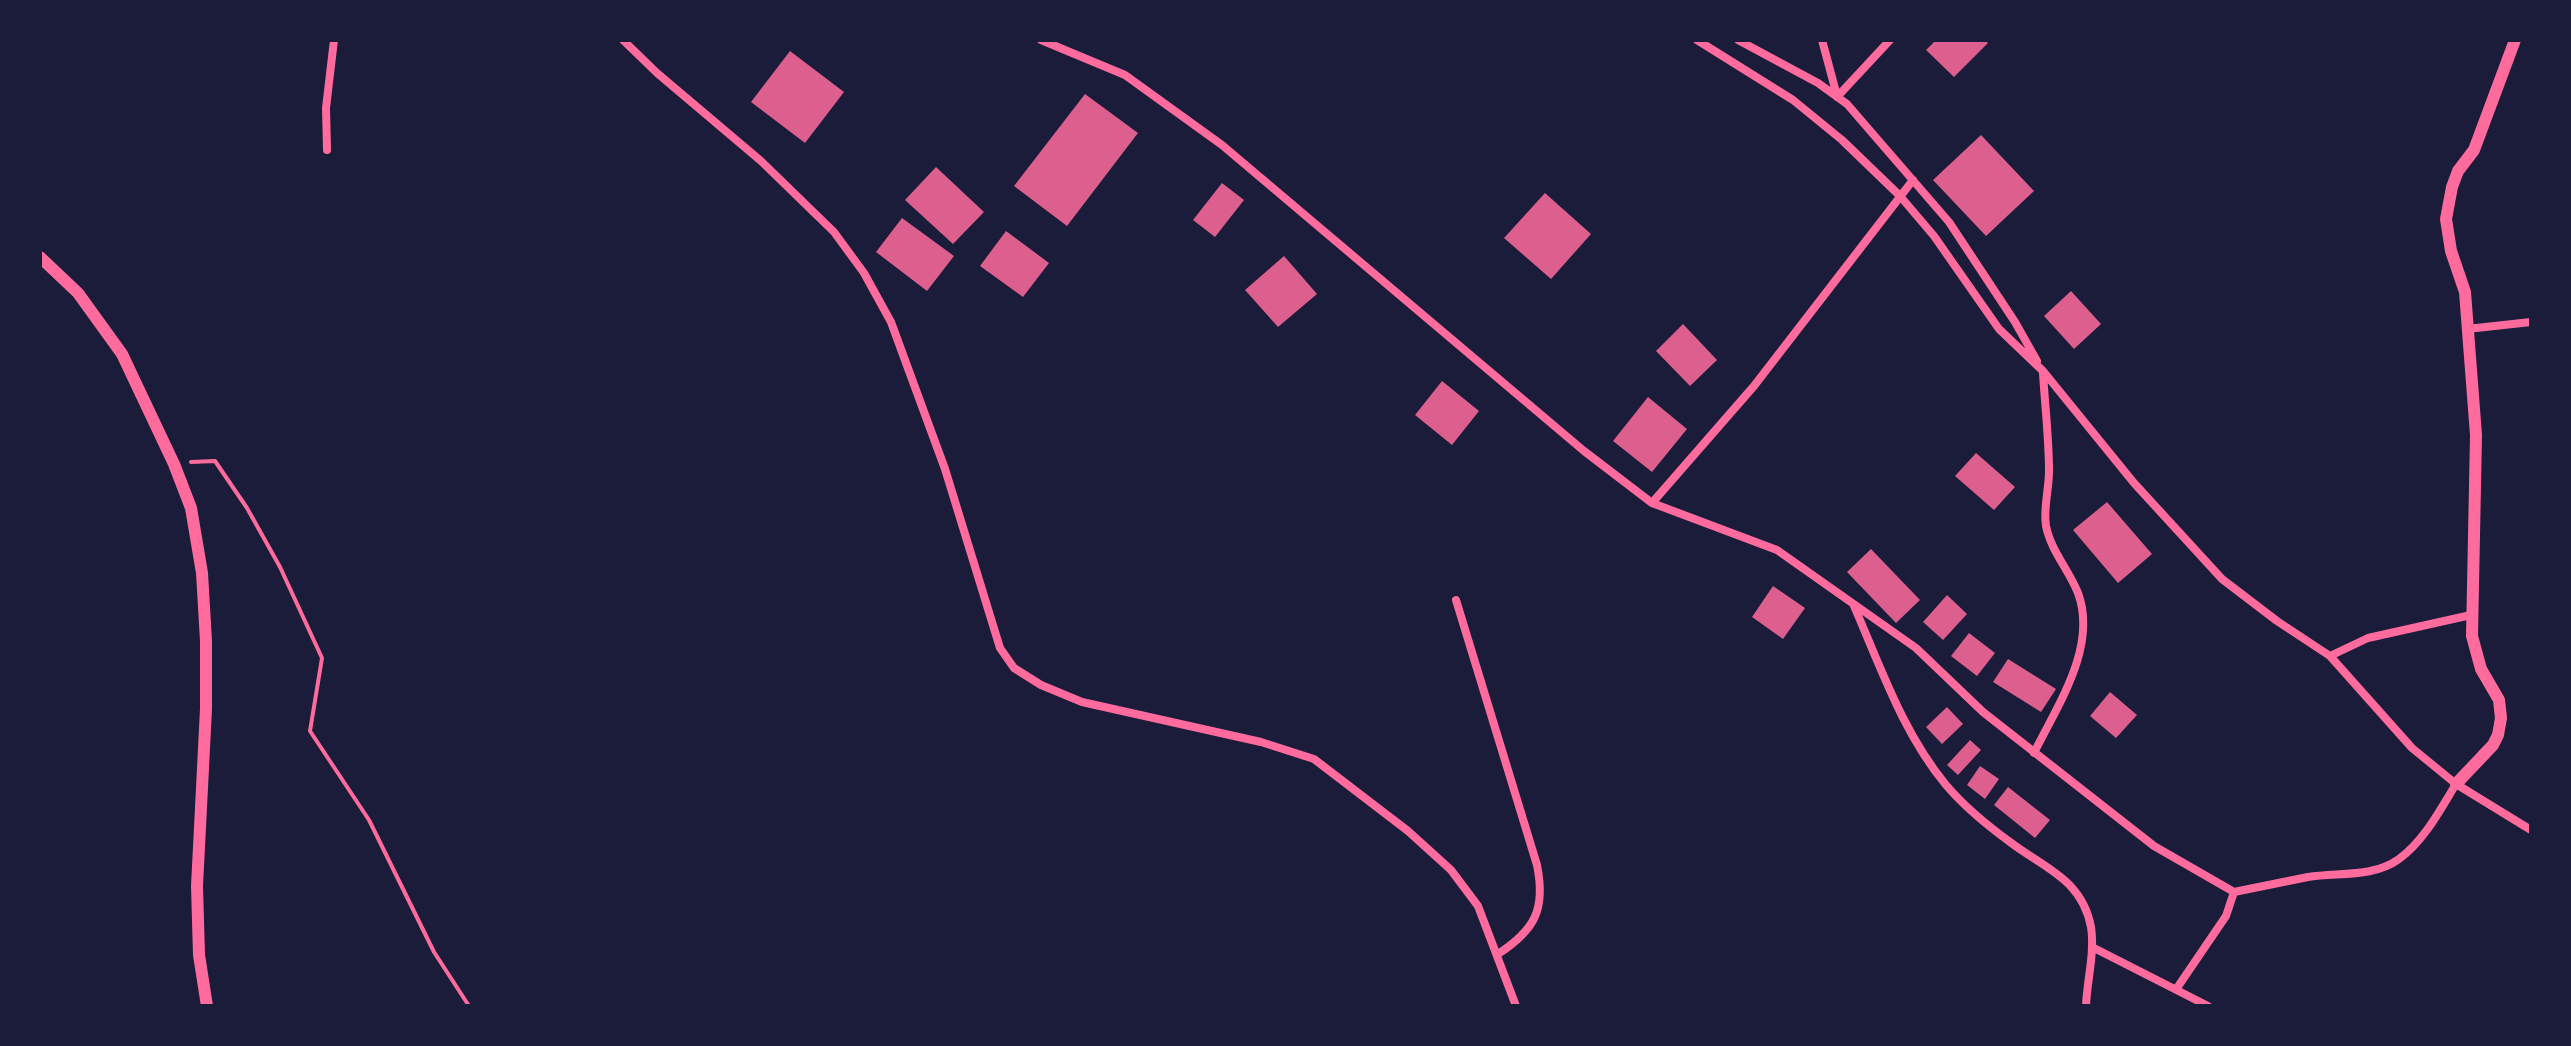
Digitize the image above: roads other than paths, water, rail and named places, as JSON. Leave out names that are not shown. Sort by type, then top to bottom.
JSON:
[{"type":"street","points":[[327,150],[326,108],[334,40]]},
{"type":"street","points":[[623,40],[761,161],[834,232],[864,273],[891,322],[945,469],[1000,648],[1014,668],[1041,685],[1082,702],[1261,742],[1314,759],[1408,831],[1451,870],[1478,906],[1516,1006]]},
{"type":"street","points":[[1041,40],[1125,75],[1222,145],[1584,451],[1652,503],[1777,550],[1916,648],[1983,712],[2154,846],[2234,892],[2311,876],[2362,873],[2399,859],[2416,843],[2456,784],[2493,745],[2498,735],[2501,718],[2499,700],[2475,653],[2471,615],[2476,435],[2465,292],[2447,235],[2448,202],[2458,171],[2474,150],[2513,41]]},
{"type":"street","points":[[1697,40],[1793,100],[1842,140],[1900,196],[1934,236],[1999,329],[2043,371],[2134,483],[2222,579],[2330,656],[2412,748],[2456,784],[2531,830]]},
{"type":"street","points":[[1738,40],[1818,83],[1869,128],[1949,222],[2015,322],[2043,371],[2049,460],[2046,526],[2051,543],[2077,590],[2083,611],[2083,631],[2076,664],[2034,753]]},
{"type":"street","points":[[1822,40],[1837,97]]},
{"type":"street","points":[[1837,97],[1890,40]]},
{"type":"street","points":[[1652,503],[1754,386],[1913,180]]},
{"type":"street","points":[[40,257],[78,293],[122,354],[174,464],[191,508],[202,573],[206,641],[206,709],[197,886],[199,955],[207,1006]]},
{"type":"street","points":[[2467,329],[2531,322]]},
{"type":"street","points":[[1456,600],[1542,890],[1538,910],[1526,930],[1516,942],[1498,954]]},
{"type":"street","points":[[1854,606],[1918,749],[1948,788],[2008,841],[2073,886],[2088,914],[2092,947],[2086,1006]]},
{"type":"street","points":[[2330,656],[2368,638],[2471,615]]},
{"type":"street","points":[[2177,988],[2226,916],[2234,892]]},
{"type":"street","points":[[2092,947],[2208,1006]]}]
